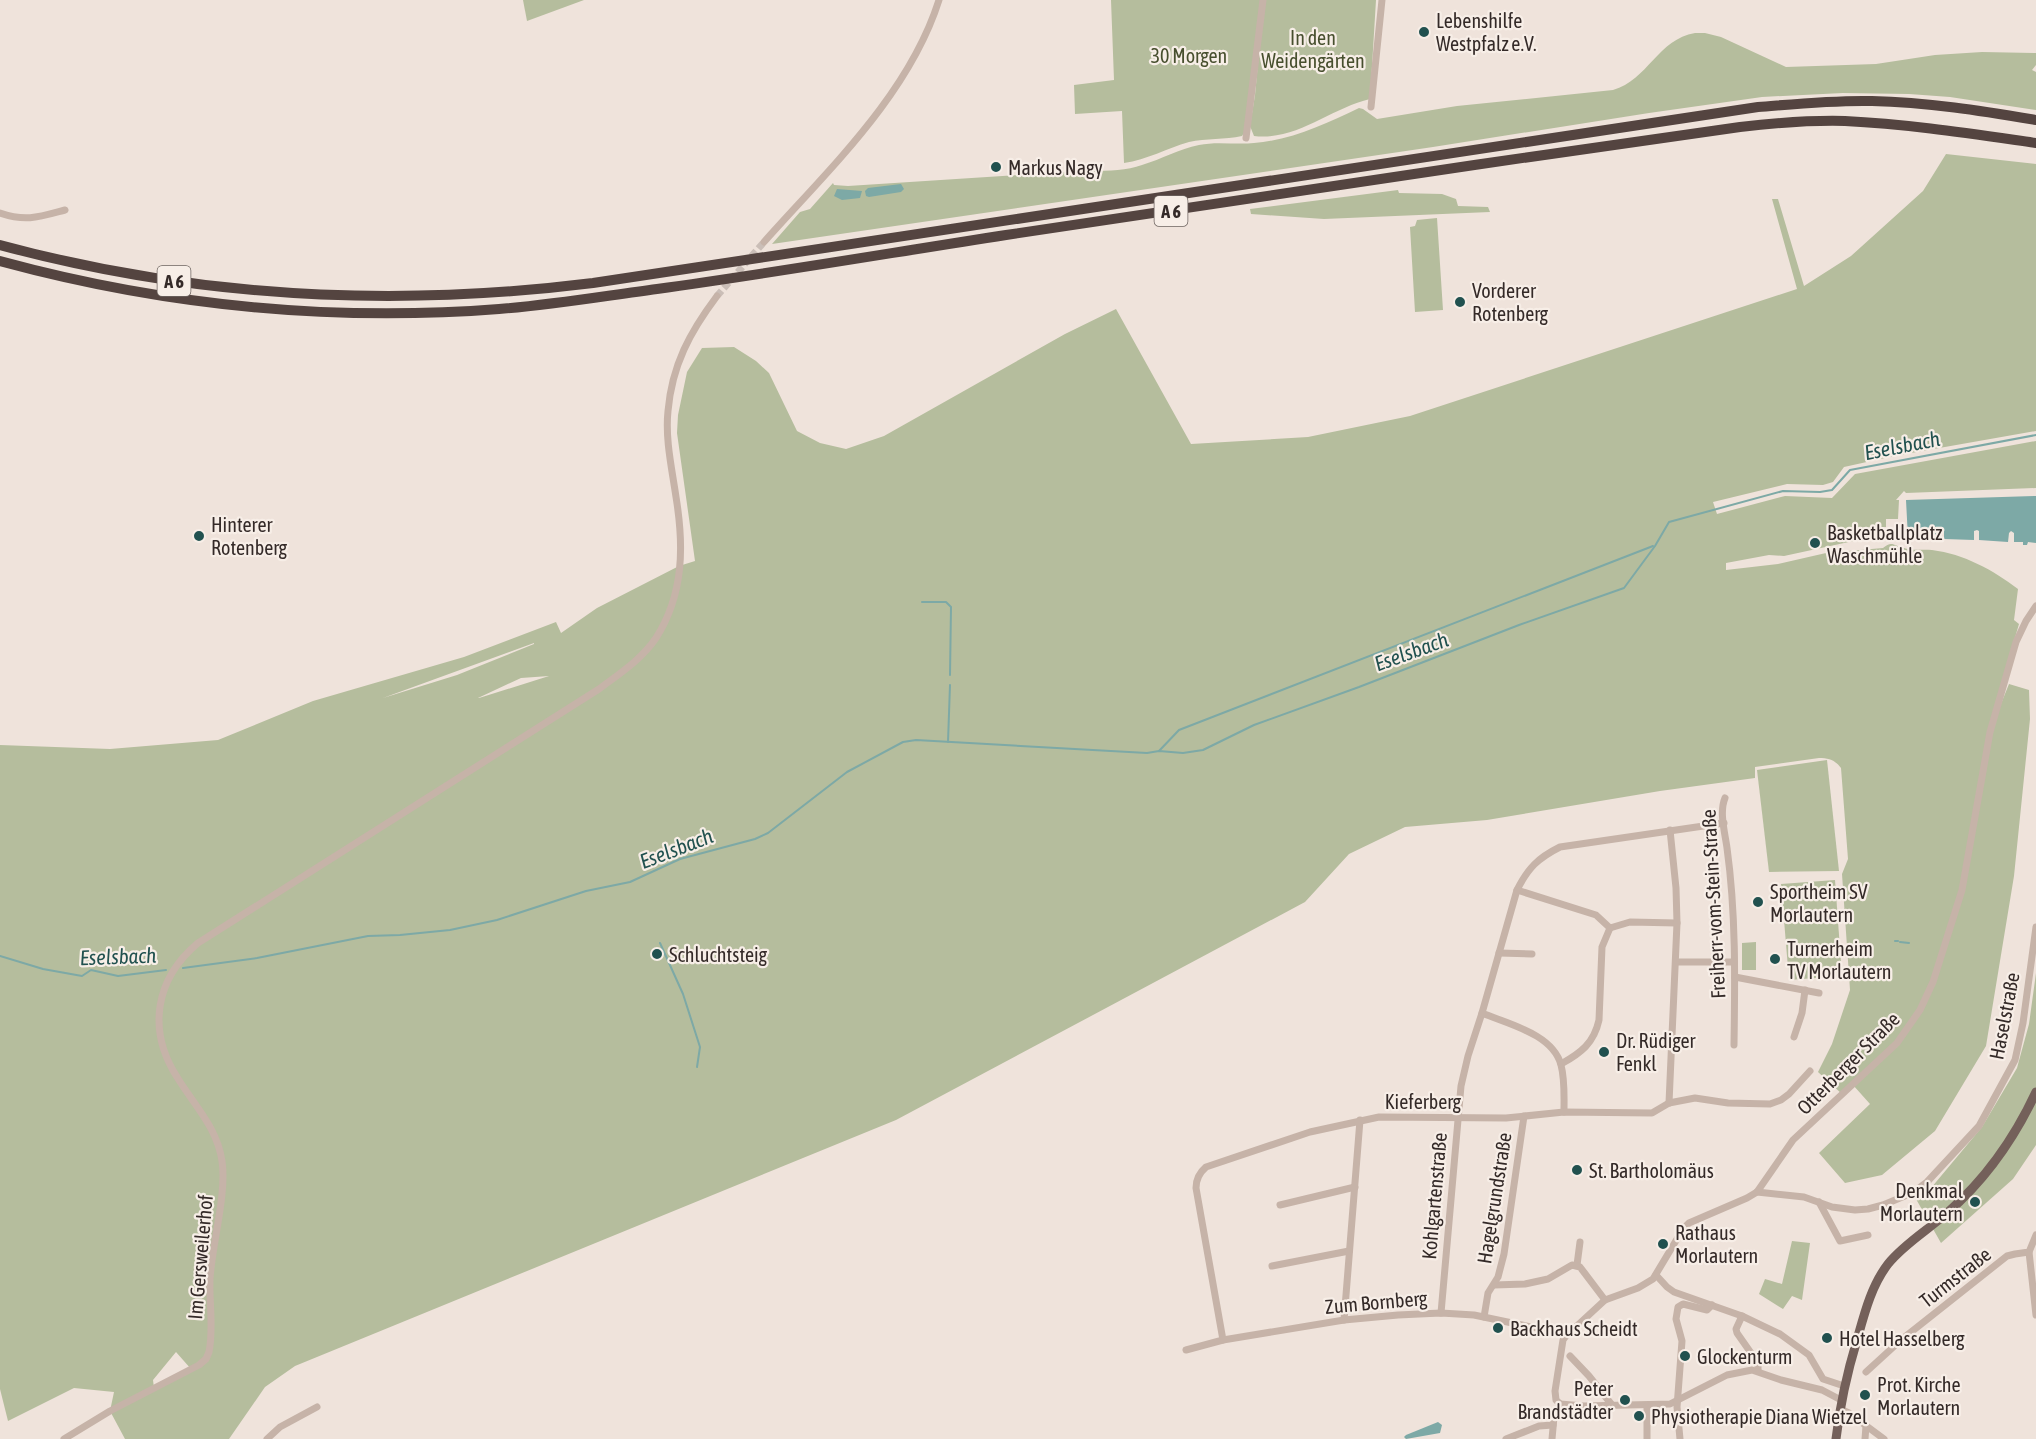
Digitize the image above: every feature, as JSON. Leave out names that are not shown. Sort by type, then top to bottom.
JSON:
[{"type":"highway","name":"A 6","points":[[0,245],[104,269],[238,289],[351,297],[476,295],[605,282],[1758,107],[1851,101],[1899,102],[1968,109],[2036,120]]},
{"type":"highway","name":"A 6","points":[[0,261],[116,288],[243,306],[362,313],[502,309],[749,276],[1365,181],[1740,127],[1844,121],[1922,128],[2036,143]]},
{"type":"main road","points":[[1836,1439],[1844,1386],[1870,1298],[1887,1265],[1969,1192],[2010,1139],[2036,1092]]},
{"type":"street","points":[[764,243],[882,106],[917,52],[939,0]]},
{"type":"street","points":[[1246,138],[1263,0]]},
{"type":"street","points":[[1371,107],[1382,0]]},
{"type":"street","points":[[0,213],[20,219],[65,210]]},
{"type":"street","name":"Im Gersweilerhof","points":[[64,1439],[110,1411],[199,1365],[210,1352],[210,1277],[222,1184],[222,1163],[219,1145],[213,1131],[176,1076],[162,1045],[159,1017],[166,983],[183,955],[198,943],[599,689],[622,672],[656,638],[670,610],[681,566],[680,522],[667,431],[670,393],[683,348],[717,296]]},
{"type":"street","name":"Otterberger Straße","points":[[1569,1332],[1605,1300],[1648,1283],[1656,1275],[1683,1229],[1689,1223],[1756,1192],[1793,1140],[1897,1043],[1924,1004],[1962,890],[1990,732],[2016,642],[2036,606]]},
{"type":"street","name":"Freiherr-vom-Stein-Straße","points":[[1725,798],[1722,804],[1733,894],[1734,1045]]},
{"type":"street","name":"Kohlgartenstraße","points":[[1441,1313],[1461,1086],[1517,890],[1526,873],[1542,856],[1560,847],[1724,823]]},
{"type":"street","points":[[1669,1103],[1677,923],[1670,830]]},
{"type":"street","points":[[1517,890],[1596,915],[1610,928]]},
{"type":"street","points":[[1610,928],[1630,922],[1677,923]]},
{"type":"street","name":"Haselstraße","points":[[1756,1192],[1793,1195],[1845,1210],[1868,1209],[1912,1193],[1938,1172],[1979,1126],[2015,1060],[2023,1023],[2036,927]]},
{"type":"street","points":[[1561,1064],[1584,1050],[1597,1030],[1602,947],[1610,928]]},
{"type":"street","points":[[1499,953],[1532,954]]},
{"type":"street","points":[[1676,962],[1734,962]]},
{"type":"street","points":[[1735,977],[1819,993]]},
{"type":"street","points":[[1794,1037],[1805,990]]},
{"type":"street","points":[[1482,1013],[1539,1038],[1551,1048],[1561,1064],[1564,1112]]},
{"type":"street","name":"Kieferberg","points":[[1224,1340],[1196,1188],[1197,1178],[1201,1171],[1222,1161],[1275,1143],[1360,1120],[1401,1116],[1458,1118],[1524,1116],[1564,1112],[1652,1113],[1669,1103],[1683,1099],[1702,1098],[1728,1103],[1770,1104],[1789,1094],[1810,1071]]},
{"type":"street","name":"Hagelgrundstraße","points":[[1484,1317],[1488,1293],[1494,1285],[1504,1254],[1524,1116]]},
{"type":"street","points":[[1344,1320],[1360,1120]]},
{"type":"street","points":[[1280,1205],[1355,1187]]},
{"type":"street","points":[[1818,1202],[1840,1241],[1868,1235]]},
{"type":"street","points":[[2036,1235],[2029,1252],[2036,1315]]},
{"type":"street","points":[[1580,1242],[1577,1265],[1605,1300]]},
{"type":"street","points":[[1272,1266],[1349,1251]]},
{"type":"street","name":"Turmstraße","points":[[1866,1372],[1901,1340],[2007,1256],[2029,1252]]},
{"type":"street","points":[[1494,1285],[1525,1284],[1548,1279],[1569,1266],[1577,1265]]},
{"type":"street","points":[[1656,1275],[1674,1292],[1742,1316],[1780,1334],[1809,1355],[1821,1376],[1844,1386]]},
{"type":"street","points":[[1680,1439],[1677,1402],[1682,1341],[1676,1318],[1678,1307],[1683,1304],[1707,1310],[1712,1305]]},
{"type":"street","name":"Zum Bornberg","points":[[1186,1350],[1224,1340],[1344,1320],[1441,1313],[1484,1317],[1531,1328],[1569,1332]]},
{"type":"street","points":[[1742,1316],[1736,1329],[1737,1333],[1758,1363],[1758,1371]]},
{"type":"street","points":[[1569,1332],[1563,1340],[1555,1391],[1556,1400],[1560,1404],[1660,1406],[1677,1402],[1727,1375],[1758,1371],[1781,1380],[1822,1390],[1884,1439]]},
{"type":"street","points":[[1570,1356],[1612,1405]]},
{"type":"street","points":[[1822,1390],[1826,1380]]},
{"type":"street","points":[[1552,1439],[1555,1412],[1560,1404]]},
{"type":"street","points":[[1647,1406],[1647,1439]]},
{"type":"street","points":[[267,1439],[280,1427],[317,1407]]},
{"type":"street","points":[[1506,1439],[1539,1426],[1553,1425]]},
{"type":"street","points":[[1865,1439],[1866,1426]]},
{"type":"green space","points":[[523,0],[584,0],[527,21]]},
{"type":"green space","name":"30 Morgen","points":[[1111,0],[1261,0],[1245,131],[1242,136],[1189,142],[1124,163],[1122,111],[1075,114],[1074,85],[1114,80]]},
{"type":"green space","name":"In den Weidengärten","points":[[1264,0],[1376,0],[1370,99],[1285,134],[1254,136],[1250,126]]},
{"type":"green space","points":[[1695,33],[1721,37],[1786,67],[1876,64],[1935,55],[1982,52],[2036,53],[2036,65],[2032,70],[2036,72],[2036,110],[1950,97],[1909,94],[1843,93],[1762,97],[772,244],[800,212],[810,209],[833,183],[848,186],[1119,170],[1142,165],[1199,145],[1254,143],[1282,139],[1359,108],[1377,119],[1457,106],[1613,90],[1635,78],[1672,43]]},
{"type":"green space","points":[[1946,154],[2036,164],[2036,431],[1844,467],[1833,482],[1823,485],[1787,484],[1713,502],[1717,514],[1785,496],[1832,498],[1855,474],[2036,441],[2036,488],[1906,493],[1904,491],[1896,500],[1899,500],[1898,519],[1886,519],[1886,527],[1873,527],[1872,533],[1858,533],[1858,540],[1784,556],[1769,555],[1726,563],[1726,570],[1778,564],[1826,553],[1883,548],[1891,544],[1907,549],[1944,552],[1967,559],[1999,575],[2018,589],[2014,620],[2019,624],[1992,726],[2009,684],[2029,690],[2030,719],[2014,876],[1986,1046],[1935,1131],[1882,1175],[1845,1183],[1819,1153],[1870,1104],[1853,1085],[1842,1094],[1818,1072],[1832,1044],[1850,990],[1842,874],[1848,859],[1841,768],[1831,760],[1819,758],[1755,767],[1755,778],[1660,791],[1487,820],[1405,827],[1349,854],[1305,902],[896,1120],[295,1366],[265,1387],[229,1439],[125,1439],[110,1411],[114,1392],[74,1388],[8,1421],[0,1389],[0,745],[110,749],[218,740],[313,701],[464,657],[556,622],[561,633],[597,608],[679,566],[695,561],[677,433],[678,415],[687,372],[702,348],[734,347],[756,361],[769,373],[797,431],[820,443],[846,449],[884,436],[1065,334],[1116,309],[1191,444],[1308,437],[1410,416],[1797,289],[1772,199],[1778,199],[1804,286],[1851,256],[1923,191]],"holes":[[[534,643],[457,675],[383,698]],[[549,676],[478,698],[521,678]],[[176,1352],[191,1369],[154,1388],[153,1380]]]},
{"type":"green space","points":[[1398,190],[1399,193],[1442,194],[1456,199],[1458,206],[1488,207],[1490,212],[1324,219],[1251,214],[1250,209]]},
{"type":"green space","points":[[1437,218],[1443,310],[1415,312],[1410,227],[1415,226],[1417,220]]},
{"type":"green space","points":[[1827,760],[1839,871],[1769,872],[1757,770]]},
{"type":"green space","points":[[1835,880],[1842,976],[1789,980],[1781,884]]},
{"type":"green space","points":[[1756,942],[1756,970],[1742,970],[1742,943]]},
{"type":"green space","points":[[2036,973],[2036,1145],[2013,1179],[1941,1243],[1916,1199],[1931,1188],[1982,1127],[2017,1068],[2029,1024]]},
{"type":"green space","points":[[1792,1241],[1810,1243],[1802,1300],[1792,1296],[1783,1309],[1759,1294],[1765,1279],[1782,1284]]},
{"type":"water","points":[[901,184],[904,189],[901,192],[866,196],[865,191],[868,188]]},
{"type":"water","points":[[837,189],[862,191],[860,198],[842,200],[834,196]]},
{"type":"water","points":[[2036,496],[2036,543],[2028,542],[2027,545],[2023,545],[2023,542],[2014,542],[2014,533],[2011,531],[2008,542],[1979,540],[1977,530],[1974,531],[1974,540],[1944,539],[1942,528],[1939,530],[1939,539],[1908,538],[1906,500]]},
{"type":"water","points":[[1438,1422],[1442,1425],[1440,1433],[1406,1439],[1404,1437],[1406,1435]]},
{"type":"waterway","name":"Eselsbach","points":[[183,968],[257,958],[368,936],[450,930],[497,920],[586,891],[630,882],[680,859],[755,839],[768,833],[847,772],[903,742],[916,740],[1147,753],[1159,751],[1183,753],[1203,750],[1254,725],[1624,588],[1655,546],[1669,522],[1783,491],[1832,490],[1850,470],[2036,435]]},
{"type":"waterway","name":"Eselsbach","points":[[1159,751],[1179,730],[1653,546]]},
{"type":"waterway","points":[[922,602],[946,602],[951,607],[950,675]]},
{"type":"waterway","points":[[948,742],[950,685]]},
{"type":"waterway","points":[[1900,942],[1909,943]]},
{"type":"waterway","points":[[660,943],[683,994],[700,1047],[697,1067]]},
{"type":"waterway","name":"Eselsbach","points":[[0,956],[43,969],[82,976],[91,970],[118,976],[166,970]]},
{"type":"tunnel","points":[[717,296],[764,242]]},
{"type":"place","name":"Lebenshilfe Westpfalz e.V.","points":[[1424,32]]},
{"type":"place","name":"Markus Nagy","points":[[996,167]]},
{"type":"place","name":"Vorderer Rotenberg","points":[[1460,302]]},
{"type":"place","name":"Hinterer Rotenberg","points":[[199,536]]},
{"type":"place","name":"Basketballplatz Waschmühle","points":[[1815,543]]},
{"type":"place","name":"Sportheim SV Morlautern","points":[[1758,902]]},
{"type":"place","name":"Schluchtsteig","points":[[657,954]]},
{"type":"place","name":"Turnerheim TV Morlautern","points":[[1775,959]]},
{"type":"place","name":"Dr. Rüdiger Fenkl","points":[[1604,1052]]},
{"type":"place","name":"St. Bartholomäus","points":[[1577,1170]]},
{"type":"place","name":"Denkmal Morlautern","points":[[1975,1202]]},
{"type":"place","name":"Rathaus Morlautern","points":[[1663,1244]]},
{"type":"place","name":"Backhaus Scheidt","points":[[1498,1328]]},
{"type":"place","name":"Hotel Hasselberg","points":[[1827,1338]]},
{"type":"place","name":"Glockenturm","points":[[1685,1356]]},
{"type":"place","name":"Prot. Kirche Morlautern","points":[[1865,1395]]},
{"type":"place","name":"Peter Brandstädter","points":[[1625,1400]]},
{"type":"place","name":"Physiotherapie Diana Wietzel","points":[[1639,1416]]}]
